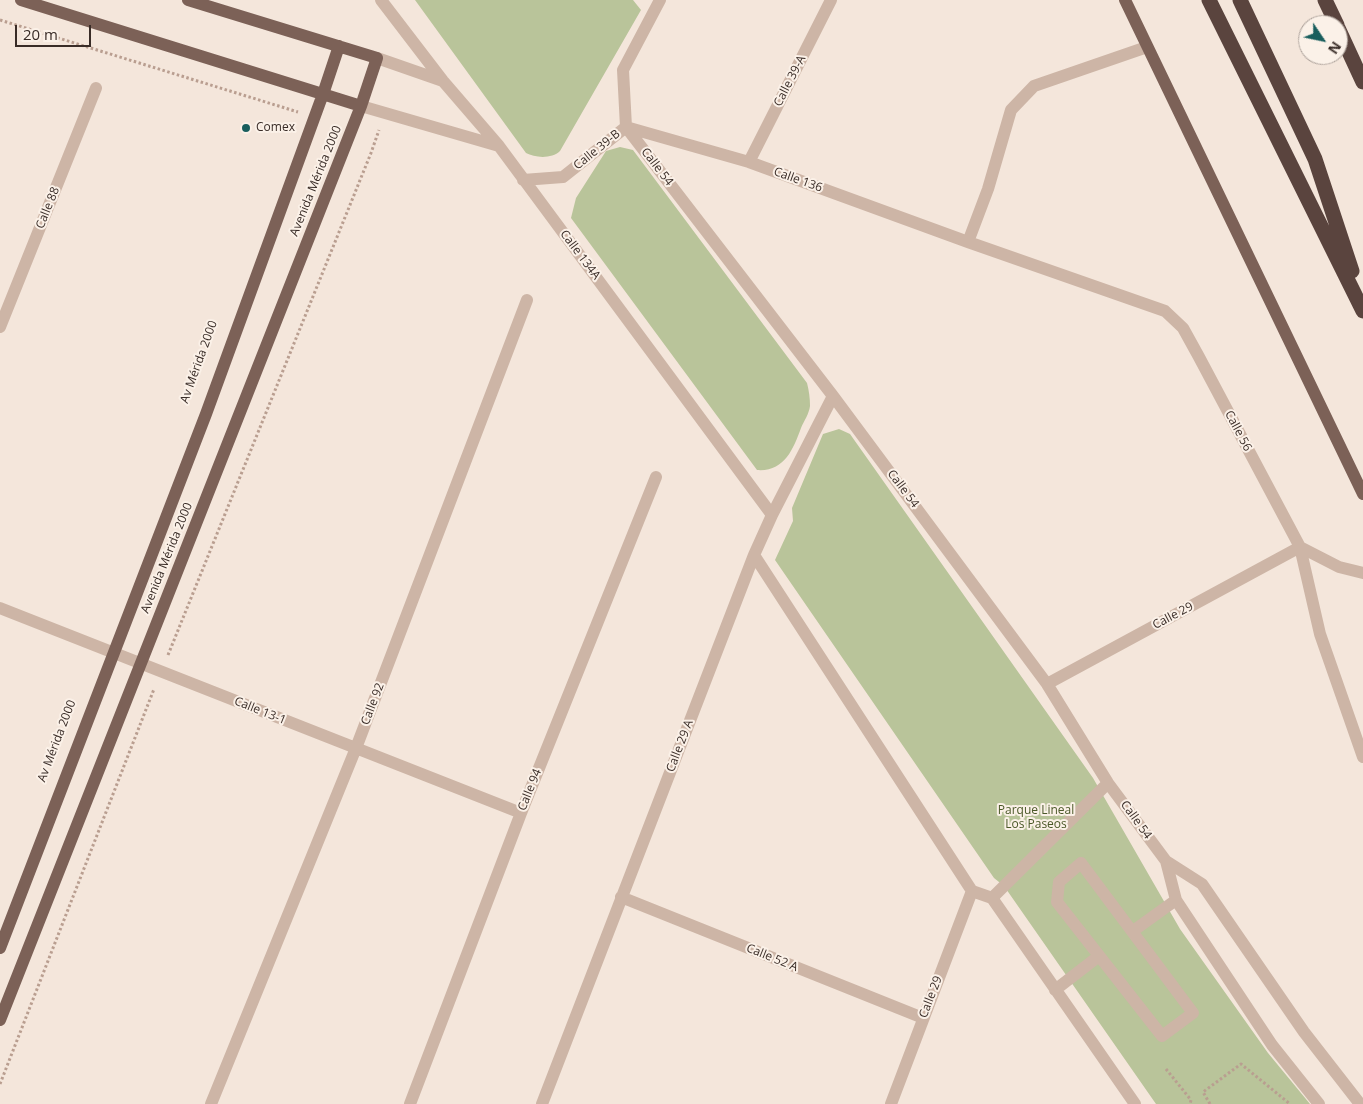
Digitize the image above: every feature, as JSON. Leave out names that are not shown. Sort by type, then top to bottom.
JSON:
[{"type":"highway","points":[[1209,0],[1363,312]]},
{"type":"highway","points":[[1240,0],[1315,159],[1363,303]]},
{"type":"highway","points":[[1325,0],[1332,15]]},
{"type":"highway","points":[[1348,50],[1363,82]]},
{"type":"main road","points":[[21,0],[361,106]]},
{"type":"main road","points":[[188,0],[377,58]]},
{"type":"main road","points":[[1124,0],[1363,494]]},
{"type":"main road","name":"Avenida Mérida 2000","points":[[0,948],[206,414],[339,46]]},
{"type":"main road","name":"Avenida Mérida 2000","points":[[0,1020],[361,106],[377,58]]},
{"type":"street","name":"Calle 134A","points":[[381,0],[443,81],[499,146],[772,515]]},
{"type":"street","name":"Calle 39-B","points":[[524,180],[563,177],[626,127],[623,70],[660,0]]},
{"type":"street","name":"Calle 39-A","points":[[749,162],[831,0]]},
{"type":"street","points":[[968,242],[988,189],[1011,110],[1034,86],[1147,47]]},
{"type":"street","points":[[377,58],[443,81]]},
{"type":"street","name":"Calle 88","points":[[0,327],[96,88]]},
{"type":"street","points":[[361,106],[499,146]]},
{"type":"street","name":"Calle 136","points":[[626,127],[749,162],[968,242]]},
{"type":"street","name":"Calle 54","points":[[626,127],[833,396],[1047,684],[1108,783],[1166,861],[1202,884],[1304,1032],[1360,1104]]},
{"type":"street","name":"Calle 56","points":[[968,242],[1165,311],[1183,328],[1300,547],[1320,634],[1363,757]]},
{"type":"street","name":"Calle 92","points":[[211,1104],[356,748],[527,300]]},
{"type":"street","name":"Calle 29 A","points":[[542,1104],[754,555],[772,515],[833,396]]},
{"type":"street","name":"Calle 94","points":[[410,1104],[521,813],[656,477]]},
{"type":"street","points":[[1300,547],[1339,567],[1363,573]]},
{"type":"street","name":"Calle 29","points":[[1047,684],[1300,547]]},
{"type":"street","points":[[754,555],[972,891],[992,898],[1135,1104]]},
{"type":"street","name":"Calle 13-1","points":[[0,608],[521,813]]},
{"type":"street","points":[[992,898],[1108,783]]},
{"type":"street","name":"Calle 54","points":[[1166,861],[1176,900],[1272,1046],[1319,1104]]},
{"type":"street","points":[[1081,863],[1133,931],[1193,1013],[1162,1036],[1058,902],[1059,882],[1081,863]]},
{"type":"street","name":"Calle 29","points":[[891,1104],[972,891]]},
{"type":"street","name":"Calle 52 A","points":[[621,897],[923,1018]]},
{"type":"street","points":[[1133,931],[1176,900]]},
{"type":"street","points":[[1055,990],[1099,956]]},
{"type":"path","points":[[0,20],[301,113]]},
{"type":"path","points":[[1210,1104],[1203,1092],[1241,1064],[1287,1103]]},
{"type":"path","points":[[1166,1069],[1190,1100],[1190,1104]]},
{"type":"green space","points":[[415,0],[633,0],[641,10],[560,151],[557,154],[539,157],[526,153]]},
{"type":"green space","points":[[620,147],[633,150],[807,383],[810,403],[808,415],[791,451],[781,463],[774,467],[766,470],[757,470],[571,218],[576,198],[606,151]]},
{"type":"green space","name":"Parque Lineal Los Paseos","points":[[839,429],[850,434],[1093,778],[1180,929],[1268,1053],[1310,1104],[1156,1104],[1004,886],[994,878],[775,560],[793,521],[792,508],[823,434]]},
{"type":"place","name":"Comex","points":[[246,128]]}]
